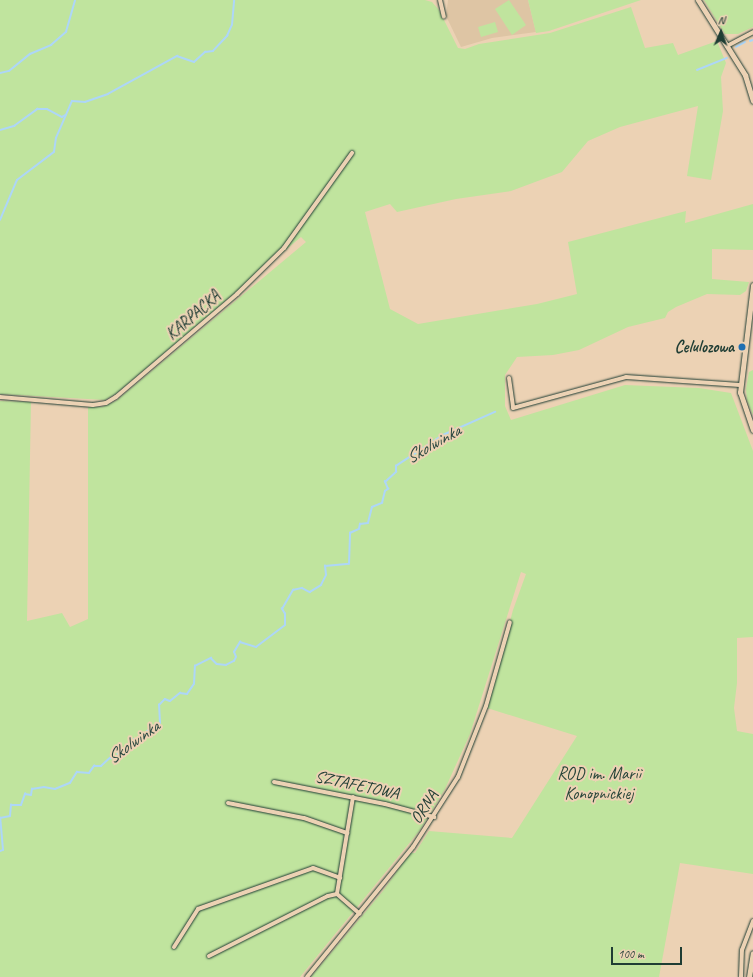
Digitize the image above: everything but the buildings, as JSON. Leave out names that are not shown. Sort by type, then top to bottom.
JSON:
[{"type":"street","points":[[440,0],[444,17]]},
{"type":"street","points":[[698,0],[748,81],[753,101]]},
{"type":"street","points":[[727,46],[753,32]]},
{"type":"street","name":"KARPACKA","points":[[0,397],[93,404],[106,403],[116,397],[232,299],[284,248],[352,153]]},
{"type":"street","points":[[753,285],[740,385],[740,398],[753,430]]},
{"type":"street","points":[[509,378],[513,408],[626,378],[740,385]]},
{"type":"street","name":"ORNA","points":[[307,977],[360,914],[434,817],[466,760],[486,706],[510,622]]},
{"type":"street","name":"SZTAFETOWA","points":[[274,782],[353,797],[434,817]]},
{"type":"street","points":[[337,894],[353,797]]},
{"type":"street","points":[[228,803],[304,818],[347,833]]},
{"type":"street","points":[[174,947],[198,909],[313,868],[340,878]]},
{"type":"street","points":[[337,894],[360,914]]},
{"type":"street","points":[[209,956],[328,896],[337,894]]},
{"type":"street","points":[[741,977],[742,950],[753,921]]},
{"type":"street","points":[[749,977],[753,953]]},
{"type":"shaded area","points":[[448,0],[528,0],[536,32],[492,38],[461,47],[446,16]]},
{"type":"green space","name":"ROD im. Marii Konopnickiej","points":[[0,0],[425,0],[432,2],[439,10],[458,48],[465,49],[479,44],[550,33],[631,7],[645,48],[673,43],[678,55],[717,41],[726,63],[721,77],[723,111],[711,180],[687,176],[698,106],[620,127],[588,141],[562,172],[511,191],[456,199],[397,212],[390,204],[365,212],[390,309],[418,324],[537,304],[577,294],[568,242],[686,211],[685,223],[753,204],[753,250],[712,249],[712,279],[749,282],[746,291],[740,295],[707,294],[676,307],[668,312],[665,318],[628,327],[579,350],[553,355],[517,357],[505,375],[505,406],[511,420],[625,385],[699,388],[731,393],[753,451],[753,637],[737,638],[737,683],[734,708],[737,731],[753,734],[753,874],[680,863],[659,977],[311,977],[383,891],[410,853],[415,853],[429,831],[512,838],[577,736],[487,708],[513,610],[526,574],[521,572],[470,734],[445,789],[420,830],[300,977],[0,977],[0,401],[31,402],[27,621],[62,613],[70,627],[88,619],[88,407],[102,407],[116,401],[306,242],[301,237],[117,393],[105,400],[0,394]]},
{"type":"green space","points":[[509,0],[526,25],[512,35],[495,9]]},
{"type":"green space","points":[[528,0],[641,0],[549,31],[536,33]]},
{"type":"green space","points":[[704,0],[753,0],[753,27],[738,34],[725,34]]},
{"type":"green space","points":[[495,22],[498,32],[481,37],[478,27]]},
{"type":"green space","points":[[753,370],[753,415],[747,400],[746,389],[749,372]]},
{"type":"waterway","points":[[0,73],[9,71],[30,54],[51,45],[66,32],[75,0]]},
{"type":"waterway","points":[[0,220],[17,180],[54,152],[56,138],[72,101],[85,102],[108,94],[177,56],[194,62],[205,52],[213,51],[227,36],[232,25],[234,0]]},
{"type":"waterway","points":[[736,47],[745,42]]},
{"type":"waterway","points":[[697,70],[727,58]]},
{"type":"waterway","points":[[0,130],[14,126],[37,109],[47,109],[62,117],[66,115]]},
{"type":"waterway","name":"Skolwinka","points":[[0,851],[3,850],[0,818],[10,816],[11,805],[21,805],[25,794],[31,795],[32,789],[44,787],[55,789],[70,783],[77,772],[89,773],[94,766],[101,766],[110,758],[116,759],[119,757],[117,752],[126,751],[134,739],[140,739],[152,726],[158,727],[160,723],[159,705],[165,699],[170,701],[180,693],[187,694],[194,684],[195,666],[211,658],[217,664],[226,665],[234,661],[236,657],[234,652],[240,642],[256,647],[285,625],[285,614],[282,609],[293,590],[302,588],[310,592],[321,585],[326,575],[325,566],[349,564],[350,533],[359,529],[360,524],[368,523],[372,507],[382,503],[385,491],[388,489],[385,482],[396,472],[396,466],[443,435],[495,412]]},
{"type":"place","name":"Celulozowa","points":[[742,347]]}]
